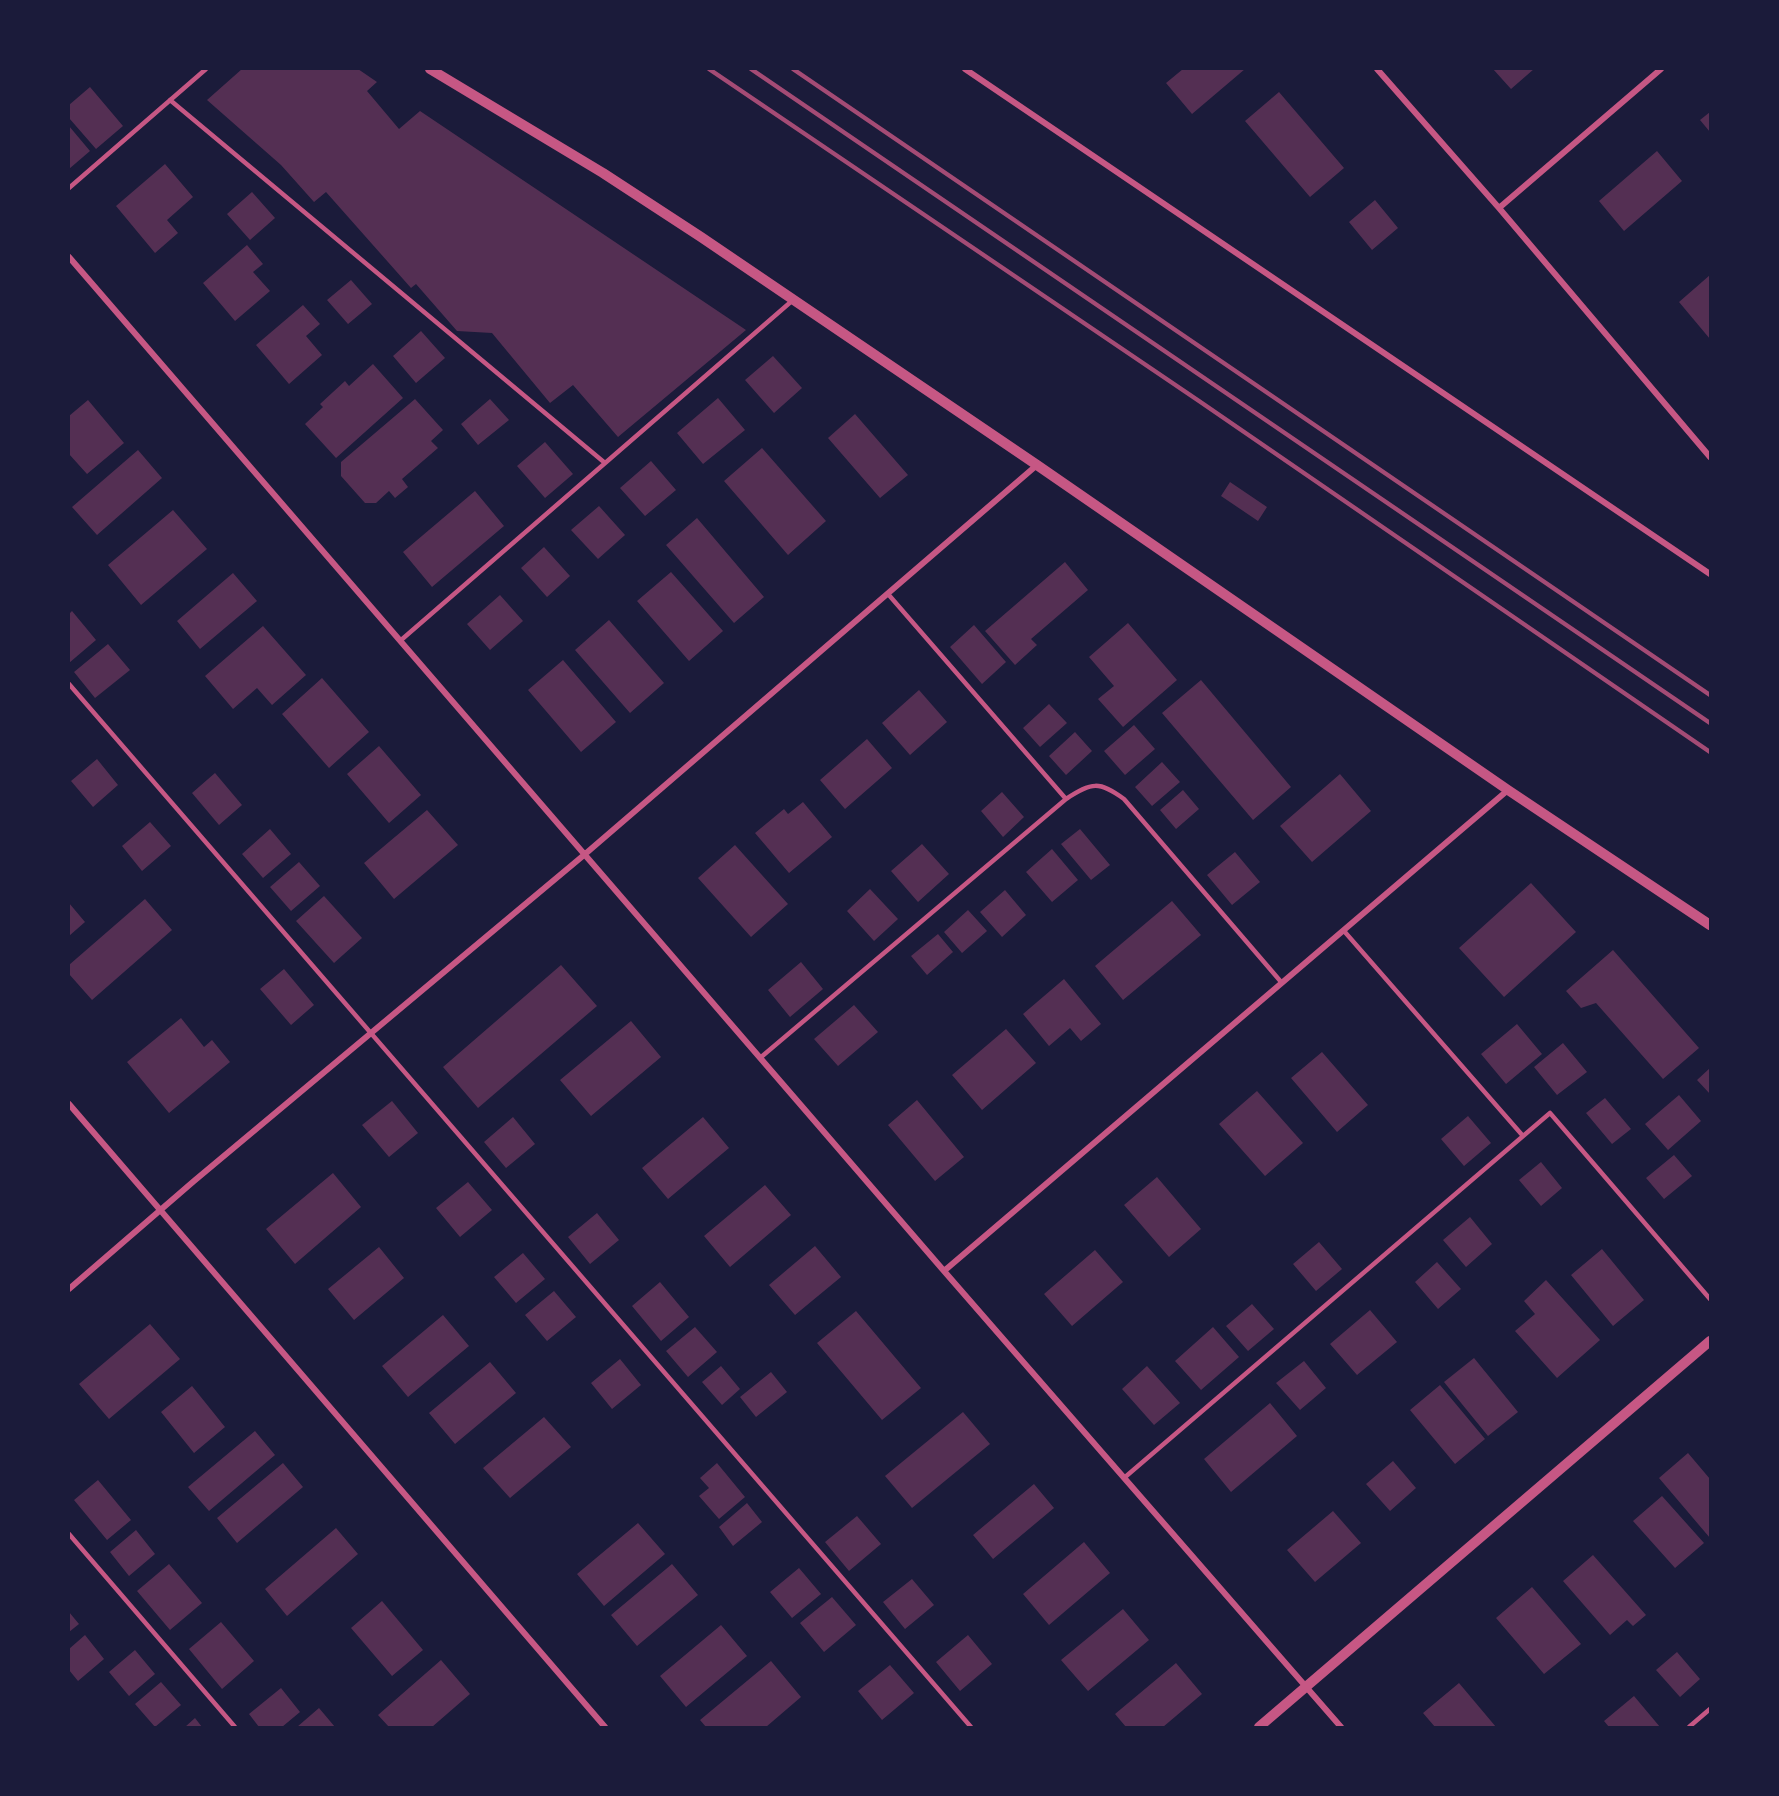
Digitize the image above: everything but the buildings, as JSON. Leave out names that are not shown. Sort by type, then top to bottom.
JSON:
[{"type":"street","points":[[965,69],[1710,574]]},
{"type":"street","points":[[1377,69],[1499,208],[1710,457]]},
{"type":"street","points":[[1499,208],[1662,69]]},
{"type":"street","points":[[434,72],[603,173],[701,237],[1037,465],[1508,790],[1710,925]]},
{"type":"street","points":[[69,257],[584,855],[1341,1727]]},
{"type":"street","points":[[69,1289],[161,1209],[584,855],[1037,465]]},
{"type":"street","points":[[944,1271],[1508,790]]},
{"type":"street","points":[[69,1104],[605,1727]]},
{"type":"street","points":[[1259,1727],[1710,1341]]},
{"type":"lane","points":[[69,188],[206,69]]},
{"type":"lane","points":[[170,100],[605,463]]},
{"type":"lane","points":[[400,641],[793,300]]},
{"type":"lane","points":[[888,594],[1066,799]]},
{"type":"lane","points":[[69,684],[971,1727]]},
{"type":"lane","points":[[760,1058],[1066,799],[1081,789],[1095,785],[1109,788],[1124,799],[1282,983]]},
{"type":"lane","points":[[1344,931],[1523,1136]]},
{"type":"lane","points":[[1124,1478],[1550,1113],[1710,1299]]},
{"type":"lane","points":[[69,1534],[235,1727]]},
{"type":"lane","points":[[1689,1727],[1710,1709]]},
{"type":"railway","points":[[709,69],[1199,401],[1710,752]]},
{"type":"railway","points":[[751,69],[1710,723]]},
{"type":"railway","points":[[793,69],[1710,695]]}]
